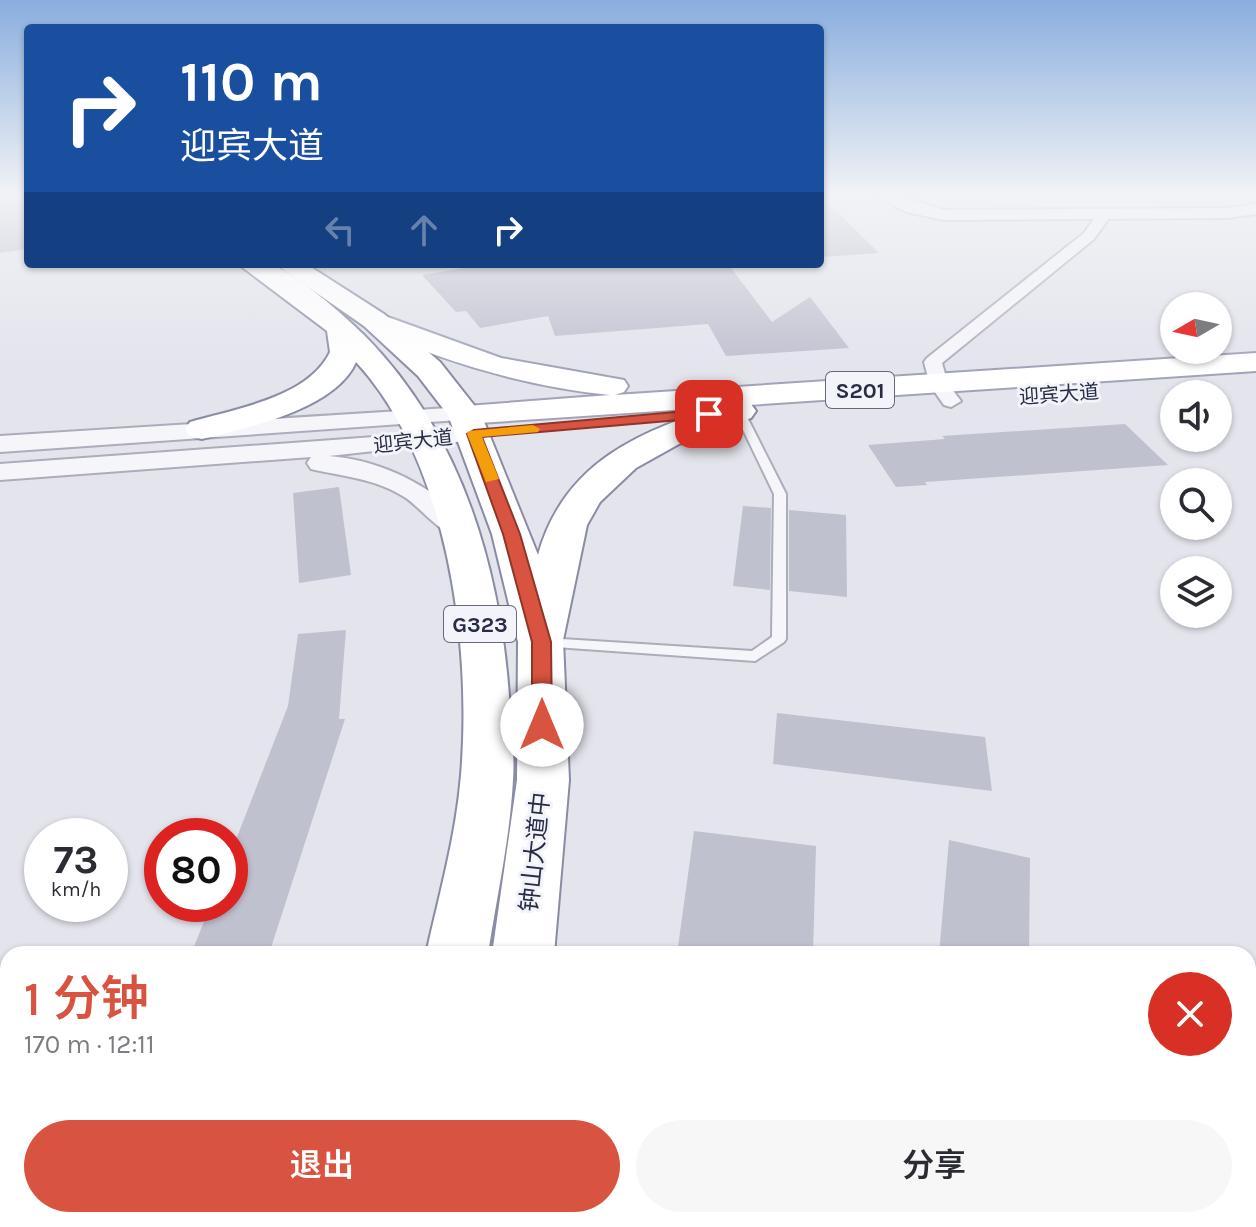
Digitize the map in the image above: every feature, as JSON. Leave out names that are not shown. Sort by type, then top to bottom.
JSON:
[{"type":"highway","name":"G323","points":[[257,268],[309,301],[358,324]]},
{"type":"highway","name":"G323","points":[[293,268],[358,324],[438,467],[463,531],[484,646],[487,780],[458,946]]},
{"type":"highway","name":"钟山大道中","points":[[358,324],[429,369],[469,424],[512,534],[541,642],[543,780],[524,946]]},
{"type":"highway","points":[[207,443],[255,414],[320,385],[340,366],[358,324]]},
{"type":"highway","points":[[541,642],[569,517],[604,476],[638,448],[737,404]]},
{"type":"main road","points":[[358,324],[502,368],[591,385],[737,404]]},
{"type":"main road","name":"迎宾大道","points":[[945,393],[1256,362]]},
{"type":"main road","name":"迎宾大道","points":[[469,424],[737,404],[1256,381]]},
{"type":"street","points":[[945,393],[933,362],[1068,253]]},
{"type":"street","name":"迎宾大道","points":[[0,444],[207,443],[469,424]]},
{"type":"street","points":[[207,443],[362,468],[389,477],[426,496],[463,531]]},
{"type":"street","name":"迎宾大道","points":[[0,472],[207,443]]},
{"type":"lane","points":[[541,642],[755,656],[779,639],[780,494],[737,404]]},
{"type":"building","points":[[824,253],[875,253],[824,257]]},
{"type":"building","points":[[465,268],[731,268],[772,322],[810,297],[849,348],[726,356],[708,324],[555,336],[548,316],[480,328],[466,311],[456,312],[422,275]]},
{"type":"building","points":[[1125,424],[1168,465],[925,482],[927,485],[896,487],[868,445],[945,439],[942,436]]},
{"type":"building","points":[[339,487],[351,575],[299,583],[293,493]]},
{"type":"building","points":[[743,506],[771,508],[770,590],[733,586]]},
{"type":"building","points":[[789,510],[846,515],[847,597],[789,591]]},
{"type":"building","points":[[346,630],[339,719],[345,719],[272,946],[194,946],[204,922],[248,922],[248,818],[244,818],[288,706],[298,634]]},
{"type":"building","points":[[777,713],[985,737],[992,791],[773,764]]},
{"type":"building","points":[[694,831],[816,846],[813,946],[678,946]]},
{"type":"building","points":[[949,840],[1030,858],[1029,946],[940,946]]},
{"type":"slow traffic","points":[[492,479],[474,434],[533,429]]},
{"type":"route","points":[[542,725],[541,642],[512,534],[474,434],[709,414]]}]
